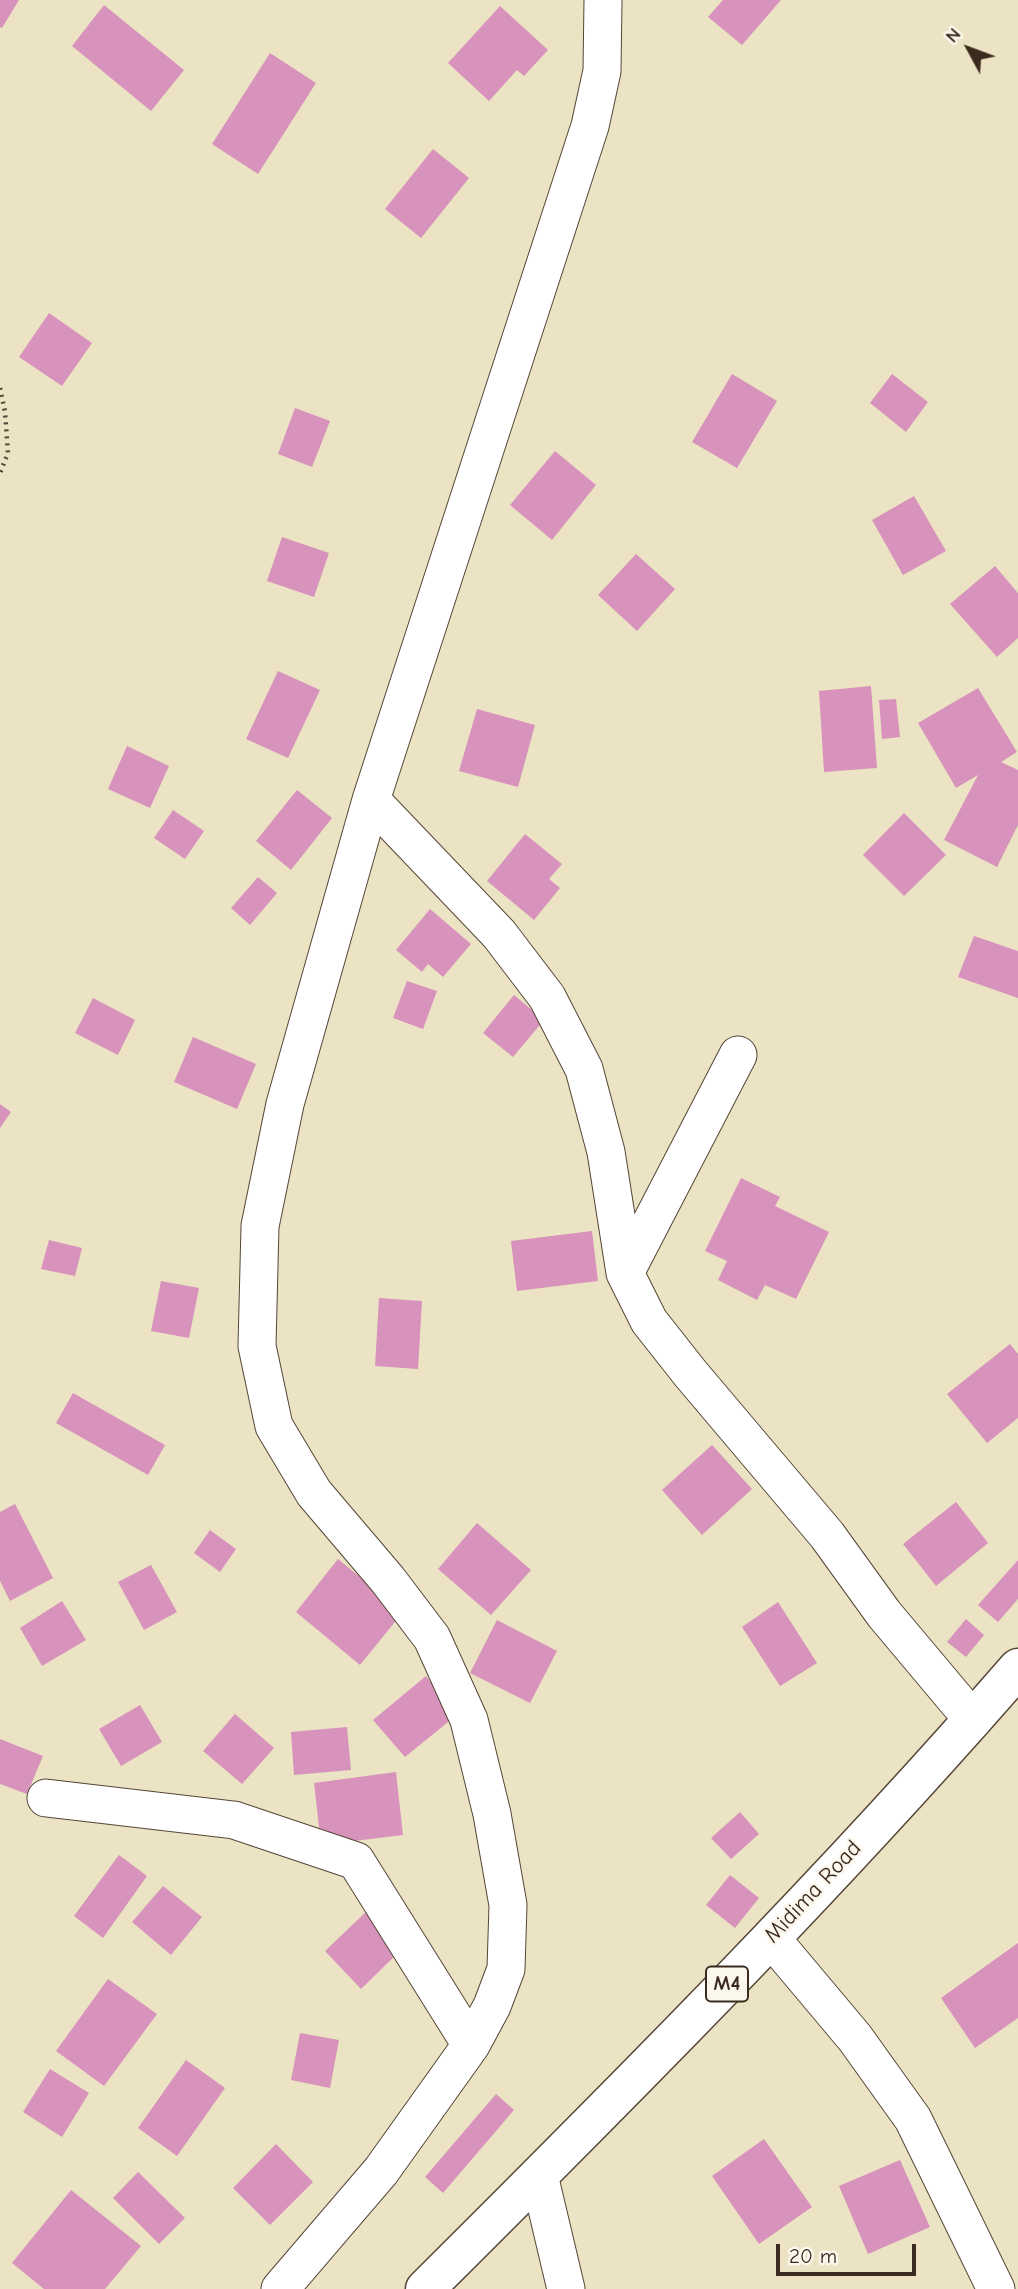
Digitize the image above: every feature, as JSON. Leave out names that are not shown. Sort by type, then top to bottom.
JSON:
[{"type":"main road","name":"Midima Road","points":[[425,2289],[771,1938],[1018,1668]]},
{"type":"street","points":[[280,2289],[381,2171],[471,2045],[492,2006],[506,1969],[508,1905],[492,1814],[469,1720],[432,1638],[388,1580],[314,1493],[274,1426],[257,1346],[260,1226],[285,1104],[371,800],[590,126],[602,71],[603,0]]},
{"type":"street","points":[[371,800],[499,934],[547,997],[584,1069],[606,1152],[625,1273],[649,1321],[828,1535],[884,1614],[973,1720]]},
{"type":"street","points":[[625,1273],[738,1055]]},
{"type":"street","points":[[46,1798],[234,1820],[356,1861],[471,2045]]},
{"type":"street","points":[[771,1938],[855,2038],[913,2119],[986,2283]]},
{"type":"street","points":[[539,2175],[566,2289]]},
{"type":"path","points":[[0,388],[8,453],[0,473]]},
{"type":"building","points":[[0,0],[19,0],[2,28],[0,27]]},
{"type":"building","points":[[723,0],[781,0],[742,45],[708,17]]},
{"type":"building","points":[[104,5],[184,70],[151,111],[72,46]]},
{"type":"building","points":[[500,6],[548,50],[524,76],[517,70],[489,101],[448,63]]},
{"type":"building","points":[[270,53],[316,83],[258,174],[212,144]]},
{"type":"building","points":[[433,149],[469,178],[421,238],[385,209]]},
{"type":"building","points":[[49,313],[92,343],[62,386],[19,357]]},
{"type":"building","points":[[732,374],[777,401],[737,468],[692,442]]},
{"type":"building","points":[[892,374],[928,402],[906,432],[870,403]]},
{"type":"building","points":[[295,408],[330,421],[312,467],[278,454]]},
{"type":"building","points":[[555,451],[596,485],[552,540],[510,505]]},
{"type":"building","points":[[914,496],[946,551],[903,575],[872,520]]},
{"type":"building","points":[[282,537],[329,553],[314,597],[267,581]]},
{"type":"building","points":[[636,554],[675,589],[637,631],[598,595]]},
{"type":"building","points":[[995,566],[1018,593],[1018,638],[997,657],[950,604]]},
{"type":"building","points":[[278,671],[320,690],[288,758],[246,739]]},
{"type":"building","points":[[871,686],[877,768],[824,772],[819,691]]},
{"type":"building","points":[[978,688],[1017,752],[1001,762],[1018,770],[1018,825],[997,867],[944,840],[978,775],[956,788],[918,723]]},
{"type":"building","points":[[896,699],[900,737],[882,739],[879,700]]},
{"type":"building","points":[[477,709],[535,725],[518,787],[459,771]]},
{"type":"building","points":[[127,746],[169,766],[150,808],[108,789]]},
{"type":"building","points":[[297,790],[332,818],[291,870],[256,841]]},
{"type":"building","points":[[173,810],[204,831],[185,859],[154,838]]},
{"type":"building","points":[[904,813],[946,855],[904,896],[863,855]]},
{"type":"building","points":[[525,834],[562,864],[549,879],[560,888],[534,920],[487,881]]},
{"type":"building","points":[[258,877],[277,893],[250,925],[231,908]]},
{"type":"building","points":[[430,909],[471,944],[443,977],[428,964],[422,972],[396,950]]},
{"type":"building","points":[[974,936],[1018,951],[1018,998],[958,977]]},
{"type":"building","points":[[407,981],[437,991],[423,1029],[393,1018]]},
{"type":"building","points":[[514,995],[544,1020],[513,1057],[483,1033]]},
{"type":"building","points":[[93,998],[135,1020],[118,1055],[75,1033]]},
{"type":"building","points":[[193,1037],[256,1064],[237,1109],[174,1082]]},
{"type":"building","points":[[0,1104],[11,1112],[0,1128]]},
{"type":"building","points":[[741,1178],[780,1197],[775,1206],[829,1232],[796,1299],[765,1285],[757,1300],[718,1280],[727,1261],[705,1251]]},
{"type":"building","points":[[592,1231],[598,1281],[517,1291],[511,1241]]},
{"type":"building","points":[[49,1240],[82,1248],[75,1276],[41,1269]]},
{"type":"building","points":[[161,1281],[199,1288],[189,1338],[151,1331]]},
{"type":"building","points":[[379,1298],[422,1301],[418,1369],[375,1366]]},
{"type":"building","points":[[1010,1344],[1018,1354],[1018,1418],[987,1443],[947,1394]]},
{"type":"building","points":[[73,1393],[165,1445],[148,1475],[56,1423]]},
{"type":"building","points":[[712,1445],[752,1489],[702,1535],[662,1490]]},
{"type":"building","points":[[956,1502],[988,1543],[936,1586],[903,1544]]},
{"type":"building","points":[[15,1504],[53,1578],[10,1601],[0,1581],[0,1512]]},
{"type":"building","points":[[477,1523],[531,1570],[491,1615],[438,1569]]},
{"type":"building","points":[[210,1530],[236,1549],[220,1572],[194,1553]]},
{"type":"building","points":[[338,1559],[403,1612],[360,1665],[296,1612]]},
{"type":"building","points":[[1018,1560],[1018,1599],[998,1622],[978,1605]]},
{"type":"building","points":[[151,1565],[177,1612],[144,1630],[118,1582]]},
{"type":"building","points":[[62,1601],[86,1640],[42,1666],[20,1628]]},
{"type":"building","points":[[778,1602],[817,1663],[780,1686],[742,1627]]},
{"type":"building","points":[[966,1619],[984,1635],[966,1657],[947,1642]]},
{"type":"building","points":[[497,1620],[557,1651],[530,1703],[470,1673]]},
{"type":"building","points":[[426,1676],[458,1714],[405,1757],[373,1720]]},
{"type":"building","points":[[140,1705],[162,1742],[121,1766],[99,1729]]},
{"type":"building","points":[[235,1714],[274,1748],[242,1784],[203,1751]]},
{"type":"building","points":[[347,1727],[351,1770],[294,1775],[291,1732]]},
{"type":"building","points":[[0,1739],[43,1756],[27,1794],[0,1784]]},
{"type":"building","points":[[396,1772],[403,1835],[321,1845],[314,1783]]},
{"type":"building","points":[[740,1812],[759,1834],[731,1859],[711,1838]]},
{"type":"building","points":[[119,1855],[147,1876],[103,1938],[74,1916]]},
{"type":"building","points":[[730,1875],[759,1898],[735,1928],[706,1905]]},
{"type":"building","points":[[163,1886],[202,1917],[171,1955],[132,1922]]},
{"type":"building","points":[[368,1910],[404,1947],[361,1989],[325,1951]]},
{"type":"building","points":[[1018,1943],[1018,2018],[975,2048],[941,1998]]},
{"type":"building","points":[[108,1979],[157,2014],[104,2086],[56,2051]]},
{"type":"building","points":[[300,2033],[339,2040],[330,2088],[291,2080]]},
{"type":"building","points":[[186,2060],[225,2088],[177,2156],[138,2128]]},
{"type":"building","points":[[50,2069],[89,2093],[62,2137],[23,2112]]},
{"type":"building","points":[[496,2094],[514,2110],[443,2193],[425,2177]]},
{"type":"building","points":[[764,2139],[812,2207],[759,2244],[712,2176]]},
{"type":"building","points":[[276,2144],[313,2182],[270,2225],[233,2188]]},
{"type":"building","points":[[900,2160],[930,2227],[868,2254],[839,2186]]},
{"type":"building","points":[[138,2172],[185,2218],[159,2244],[113,2198]]},
{"type":"building","points":[[71,2190],[141,2246],[105,2289],[44,2289],[12,2263]]}]
